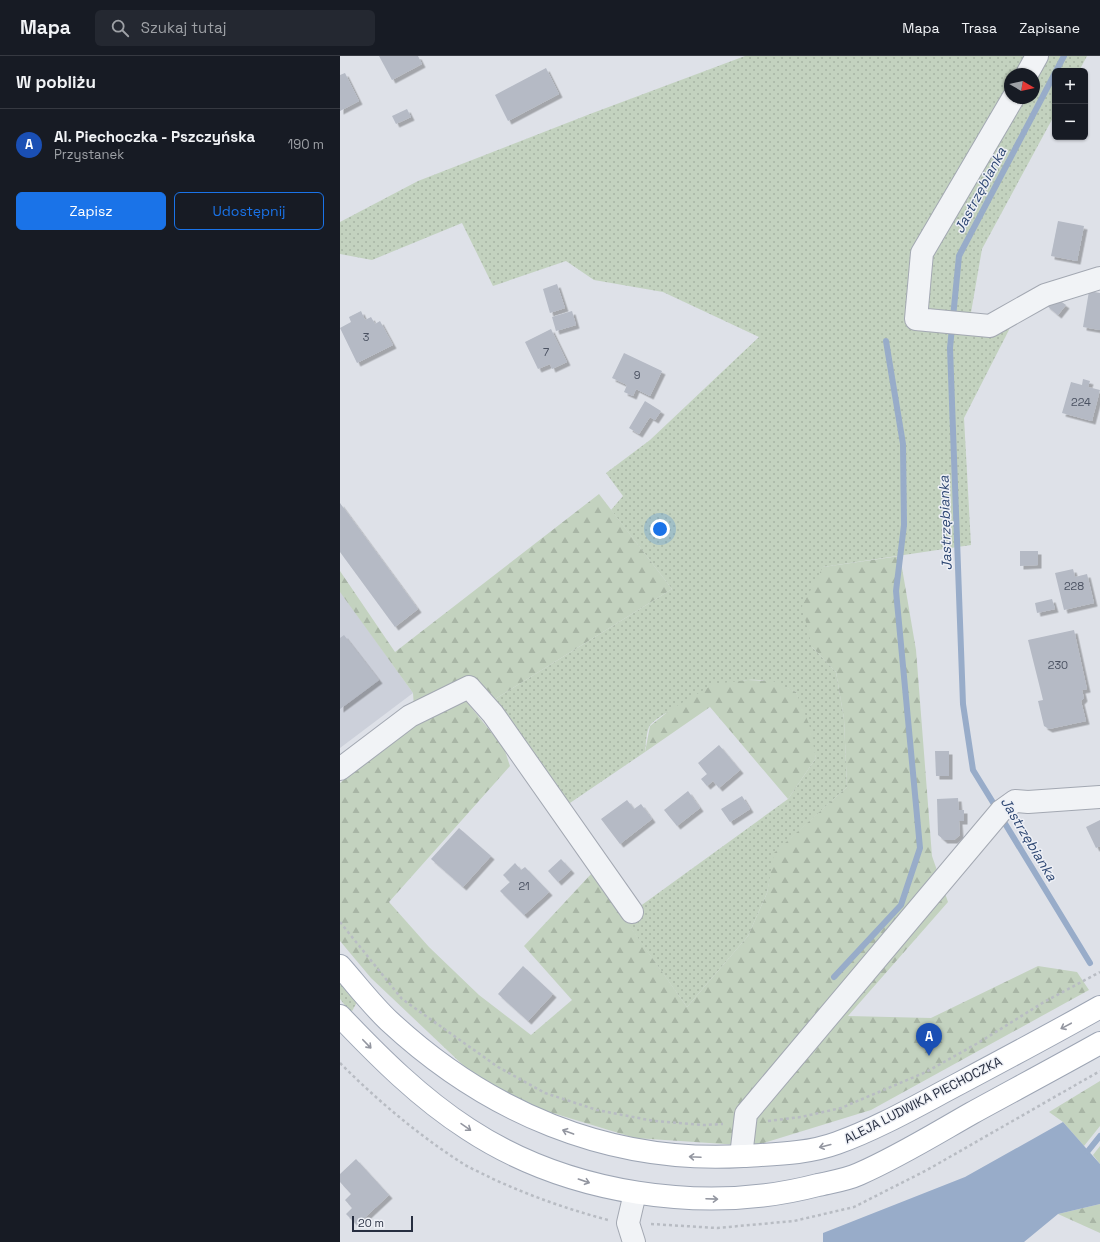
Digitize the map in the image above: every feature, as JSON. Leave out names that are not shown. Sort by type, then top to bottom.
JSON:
[{"type":"main road","name":"ALEJA LUDWIKA PIECHOCZKA","points":[[340,966],[388,1020],[436,1062],[474,1088],[506,1106],[541,1122],[576,1135],[644,1152],[709,1158],[810,1150],[836,1143],[902,1114],[1100,1007]]},
{"type":"main road","points":[[340,1016],[369,1047],[417,1090],[467,1128],[487,1141],[522,1158],[591,1183],[635,1193],[682,1198],[723,1200],[790,1193],[857,1175],[1100,1044]]},
{"type":"street","points":[[1030,68],[1037,56]]},
{"type":"street","points":[[1009,104],[922,253],[916,319],[990,326],[1045,295],[1100,278]]},
{"type":"street","points":[[340,769],[410,716],[469,687],[493,714],[632,912]]},
{"type":"street","points":[[741,1156],[746,1114],[1005,807],[1015,801],[1028,802],[1100,797]]},
{"type":"street","points":[[634,1242],[628,1223],[635,1193]]},
{"type":"path","points":[[340,922],[402,999],[498,1067],[545,1093],[598,1110],[654,1121],[704,1125],[744,1123],[801,1117],[841,1108],[926,1072],[978,1043],[1044,1002],[1100,972]]},
{"type":"shaded area","points":[[340,591],[413,693],[340,748]]},
{"type":"green space","points":[[745,56],[1087,56],[1081,68],[1052,68],[1052,120],[982,249],[969,324],[1013,322],[964,418],[971,545],[823,567],[812,647],[836,672],[844,719],[847,787],[775,853],[767,893],[748,936],[687,1007],[627,923],[639,907],[788,799],[816,758],[796,692],[767,681],[748,680],[711,691],[695,698],[665,713],[649,727],[645,752],[567,805],[492,701],[672,589],[611,510],[623,496],[606,473],[650,440],[759,337],[663,292],[594,280],[566,261],[493,286],[462,223],[372,260],[340,254],[340,222],[418,181]]},
{"type":"green space","points":[[599,494],[672,589],[492,701],[469,680],[414,707],[413,693],[340,592],[340,571],[395,652]]},
{"type":"green space","points":[[900,556],[916,650],[932,856],[948,902],[848,1016],[931,1018],[1038,966],[1077,972],[1089,990],[871,1110],[754,1146],[635,1138],[506,1099],[466,1068],[371,978],[340,941],[340,783],[402,729],[462,696],[504,748],[510,766],[389,902],[429,947],[479,995],[531,1035],[572,1000],[524,946],[592,873],[687,1007],[748,936],[767,893],[774,853],[847,787],[844,719],[836,672],[812,647],[802,606],[823,567]]},
{"type":"green space","points":[[748,680],[773,681],[796,692],[809,724],[816,758],[788,799],[710,707],[645,752],[650,726],[670,710],[714,684]]},
{"type":"green space","points":[[340,982],[357,1002],[351,1013],[340,999]]},
{"type":"green space","points":[[1100,1081],[1100,1126],[1084,1146],[1063,1122],[1049,1112]]},
{"type":"green space","points":[[1100,1146],[1100,1164],[1093,1155]]},
{"type":"green space","points":[[1100,1204],[1100,1233],[1058,1214]]},
{"type":"water","points":[[1063,1122],[1100,1164],[1100,1204],[1058,1214],[1024,1242],[823,1242],[823,1233],[965,1177]]},
{"type":"building","points":[[379,56],[418,56],[422,64],[392,80]]},
{"type":"building","points":[[546,68],[559,94],[508,121],[495,95]]},
{"type":"building","points":[[345,73],[359,101],[340,111],[340,75]]},
{"type":"building","points":[[407,109],[411,117],[396,124],[392,116]]},
{"type":"building","points":[[1058,221],[1084,226],[1077,261],[1051,256]]},
{"type":"building","points":[[557,284],[565,308],[550,313],[543,289]]},
{"type":"building","points":[[1089,291],[1100,293],[1100,330],[1083,327]]},
{"type":"building","points":[[1053,296],[1066,305],[1058,315],[1046,305]]},
{"type":"building","points":[[361,311],[365,320],[371,317],[375,324],[380,321],[393,345],[357,363],[340,328],[351,322],[349,317]]},
{"type":"building","points":[[572,311],[576,325],[556,331],[552,317]]},
{"type":"building","points":[[551,329],[567,362],[552,369],[550,364],[538,369],[525,342]]},
{"type":"building","points":[[624,353],[662,371],[650,396],[636,389],[633,396],[624,392],[627,385],[612,378]]},
{"type":"building","points":[[1083,379],[1090,381],[1088,387],[1100,390],[1092,421],[1062,413],[1071,382],[1082,385]]},
{"type":"building","points":[[645,401],[661,411],[655,420],[650,417],[639,434],[629,428]]},
{"type":"building","points":[[340,503],[418,609],[395,627],[340,552]]},
{"type":"building","points":[[1020,551],[1038,551],[1038,565],[1020,566]]},
{"type":"building","points":[[1073,569],[1075,577],[1087,574],[1094,603],[1064,610],[1055,573]]},
{"type":"building","points":[[1052,599],[1055,609],[1037,613],[1035,603]]},
{"type":"building","points":[[1074,630],[1087,689],[1082,690],[1084,698],[1081,701],[1086,721],[1049,729],[1044,726],[1038,701],[1043,700],[1028,640]]},
{"type":"building","points":[[344,635],[379,680],[340,709],[340,638]]},
{"type":"building","points":[[719,745],[740,770],[719,788],[713,781],[707,786],[701,779],[707,774],[698,763]]},
{"type":"building","points":[[935,751],[949,751],[949,776],[936,776]]},
{"type":"building","points":[[688,791],[700,808],[677,826],[664,810]]},
{"type":"building","points":[[742,796],[750,809],[730,822],[721,809]]},
{"type":"building","points":[[958,798],[959,810],[964,810],[964,821],[959,821],[960,835],[954,840],[944,840],[938,835],[937,799]]},
{"type":"building","points":[[627,800],[634,809],[641,804],[652,819],[620,844],[601,819]]},
{"type":"building","points":[[1100,820],[1100,846],[1096,848],[1086,827]]},
{"type":"building","points":[[459,828],[491,856],[463,887],[431,859]]},
{"type":"building","points":[[561,859],[571,870],[558,882],[548,871]]},
{"type":"building","points":[[515,863],[521,870],[525,867],[549,892],[524,915],[500,891],[510,882],[503,875]]},
{"type":"building","points":[[523,966],[553,994],[528,1021],[498,994]]},
{"type":"building","points":[[356,1159],[389,1195],[357,1225],[346,1214],[352,1208],[345,1200],[351,1194],[340,1182],[340,1174]]},
{"type":"waterway","name":"Jastrzębianka","points":[[1058,68],[1064,56]]},
{"type":"waterway","name":"Jastrzębianka","points":[[997,809],[973,770],[963,704],[950,348],[959,256],[1052,79]]},
{"type":"waterway","points":[[834,977],[901,905],[920,848],[896,591],[904,525],[903,444],[886,341]]},
{"type":"waterway","name":"Jastrzębianka","points":[[1001,817],[1090,963]]},
{"type":"waterway","points":[[1088,1151],[1100,1136]]},
{"type":"place","name":"Al. Piechoczka - Pszczyńska","points":[[929,1056]]}]
